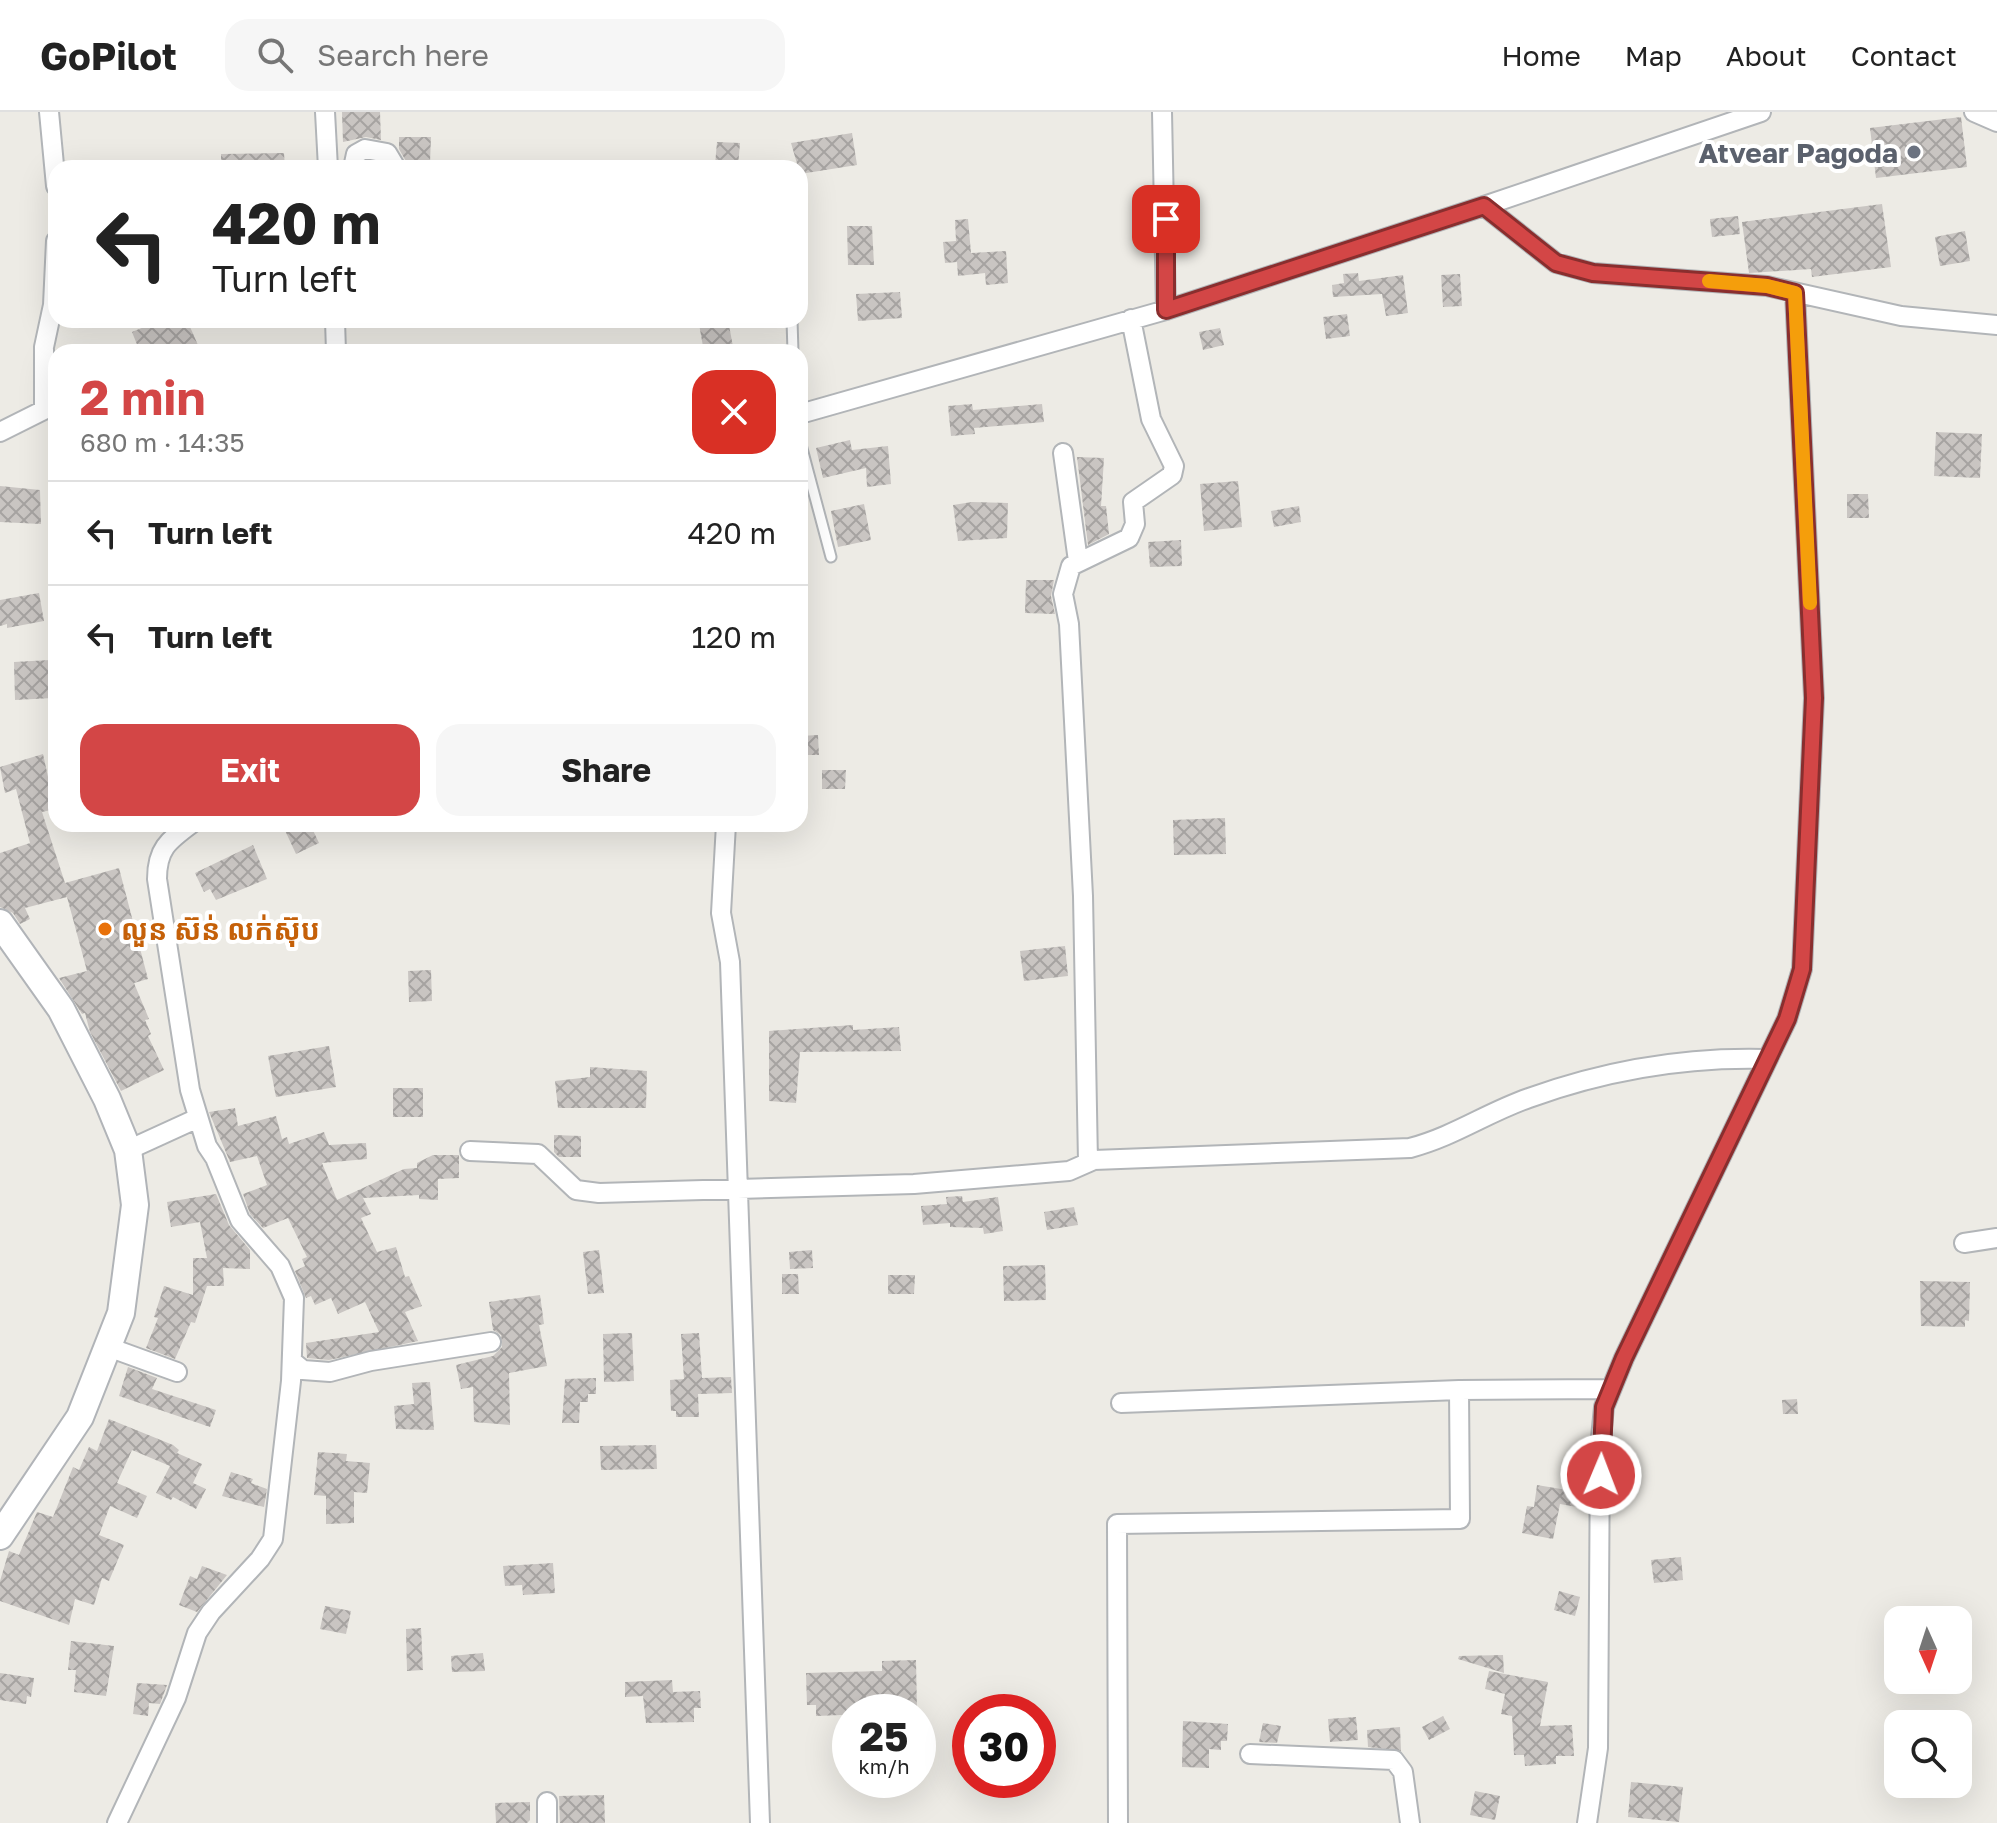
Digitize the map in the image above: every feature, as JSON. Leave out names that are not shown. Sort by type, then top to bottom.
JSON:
[{"type":"street","points":[[49,112],[54,160]]},
{"type":"street","points":[[325,112],[328,160]]},
{"type":"street","points":[[1162,112],[1166,310]]},
{"type":"street","points":[[808,412],[1166,310],[1761,112]]},
{"type":"street","points":[[1974,112],[1997,122]]},
{"type":"street","points":[[355,160],[356,154],[365,149],[387,153],[391,160]]},
{"type":"street","points":[[1484,206],[1556,263],[1581,270],[1767,286],[1901,316],[1994,322]]},
{"type":"street","points":[[1587,1823],[1598,1748],[1600,1448],[1604,1407],[1765,1059],[1787,1019],[1802,969],[1813,714],[1795,293]]},
{"type":"street","points":[[1088,1162],[1083,896],[1069,624],[1063,594],[1066,573],[1078,561],[1129,538],[1135,524],[1133,502],[1172,475],[1174,466],[1151,419],[1131,319]]},
{"type":"street","points":[[48,328],[44,347],[48,387]]},
{"type":"street","points":[[0,432],[48,408]]},
{"type":"street","points":[[1063,453],[1078,561]]},
{"type":"street","points":[[117,1823],[133,1781],[176,1698],[197,1633],[211,1612],[260,1559],[273,1539],[292,1361],[294,1298],[280,1266],[235,1211],[198,1118],[157,879],[157,859],[163,845],[180,832]]},
{"type":"street","points":[[725,832],[720,898],[730,962],[760,1823]]},
{"type":"street","points":[[0,923],[10,952],[61,1009],[107,1099],[128,1150],[135,1205],[131,1255],[121,1313],[80,1417],[0,1536]]},
{"type":"street","points":[[470,1151],[538,1154],[576,1190],[736,1190],[914,1184],[1073,1170],[1088,1162],[1410,1148],[1445,1139],[1525,1099],[1580,1081],[1715,1057],[1765,1059]]},
{"type":"street","points":[[128,1150],[198,1118]]},
{"type":"street","points":[[1964,1243],[1997,1238]]},
{"type":"street","points":[[292,1361],[303,1370],[330,1372],[371,1361],[491,1342]]},
{"type":"street","points":[[108,1347],[177,1372]]},
{"type":"street","points":[[1121,1403],[1459,1390],[1611,1389]]},
{"type":"street","points":[[1118,1823],[1117,1524],[1460,1519],[1459,1390]]},
{"type":"street","points":[[1250,1754],[1394,1760],[1403,1772],[1410,1823]]},
{"type":"street","points":[[547,1802],[547,1823]]},
{"type":"lane","points":[[808,471],[831,557]]},
{"type":"building","points":[[342,112],[380,112],[381,140],[366,137],[343,142]]},
{"type":"building","points":[[1961,117],[1967,167],[1876,178],[1870,128]]},
{"type":"building","points":[[852,133],[857,165],[808,173],[808,160],[796,160],[791,143]]},
{"type":"building","points":[[399,137],[431,137],[430,160],[405,160],[399,149]]},
{"type":"building","points":[[717,142],[740,143],[739,160],[715,160]]},
{"type":"building","points":[[284,153],[284,160],[221,160],[221,154]]},
{"type":"building","points":[[1882,204],[1891,267],[1812,277],[1811,269],[1749,273],[1742,222]]},
{"type":"building","points":[[1738,216],[1740,234],[1712,237],[1710,219]]},
{"type":"building","points":[[968,219],[971,253],[1006,251],[1008,283],[986,285],[985,273],[958,276],[957,262],[945,263],[943,242],[956,241],[955,220]]},
{"type":"building","points":[[847,226],[872,226],[874,265],[848,265]]},
{"type":"building","points":[[1965,231],[1970,261],[1940,266],[1935,237]]},
{"type":"building","points":[[1358,273],[1359,281],[1403,275],[1408,313],[1386,316],[1382,294],[1333,297],[1332,285],[1344,283],[1343,274]]},
{"type":"building","points":[[1460,274],[1462,306],[1443,307],[1441,275]]},
{"type":"building","points":[[900,292],[902,318],[858,321],[856,294]]},
{"type":"building","points":[[1347,314],[1350,336],[1326,339],[1323,317]]},
{"type":"building","points":[[142,328],[190,328],[198,344],[137,344],[132,332]]},
{"type":"building","points":[[700,328],[730,328],[732,344],[703,344]]},
{"type":"building","points":[[1220,328],[1224,345],[1203,350],[1199,332]]},
{"type":"building","points":[[972,404],[973,410],[1042,404],[1044,422],[974,428],[975,434],[951,436],[948,406]]},
{"type":"building","points":[[1936,432],[1982,434],[1980,478],[1934,476]]},
{"type":"building","points":[[850,440],[852,450],[888,446],[891,484],[867,487],[866,468],[823,478],[816,448]]},
{"type":"building","points":[[1077,457],[1104,458],[1101,506],[1106,506],[1109,534],[1088,545]]},
{"type":"building","points":[[1238,481],[1242,527],[1204,531],[1200,484]]},
{"type":"building","points":[[0,486],[40,490],[41,524],[0,522]]},
{"type":"building","points":[[1847,494],[1868,494],[1869,518],[1847,518]]},
{"type":"building","points":[[1008,503],[1007,538],[958,541],[953,505]]},
{"type":"building","points":[[864,504],[871,540],[838,547],[831,511]]},
{"type":"building","points":[[1299,506],[1301,522],[1274,527],[1271,511]]},
{"type":"building","points":[[1181,540],[1182,566],[1150,567],[1148,542]]},
{"type":"building","points":[[1026,580],[1054,580],[1051,596],[1055,614],[1025,613]]},
{"type":"building","points":[[39,593],[44,621],[7,628],[7,624],[0,626],[0,600]]},
{"type":"building","points":[[48,660],[48,698],[15,700],[14,662]]},
{"type":"building","points":[[818,735],[819,755],[808,755],[808,736]]},
{"type":"building","points":[[43,754],[48,777],[48,811],[42,812],[65,883],[119,868],[148,979],[134,983],[149,1019],[145,1020],[151,1034],[148,1036],[164,1070],[121,1091],[90,1032],[85,1013],[82,1014],[59,978],[87,971],[67,897],[25,908],[30,919],[20,924],[13,913],[0,907],[0,853],[30,843],[16,789],[5,793],[0,767]]},
{"type":"building","points":[[822,770],[846,770],[845,789],[822,789]]},
{"type":"building","points":[[1225,818],[1226,854],[1174,855],[1173,820]]},
{"type":"building","points":[[286,832],[314,832],[319,843],[296,854]]},
{"type":"building","points":[[253,845],[267,879],[216,900],[210,889],[204,892],[195,873]]},
{"type":"building","points":[[1065,946],[1068,976],[1024,981],[1020,951]]},
{"type":"building","points":[[431,970],[432,1001],[409,1002],[408,971]]},
{"type":"building","points":[[853,1025],[853,1030],[899,1027],[901,1051],[800,1052],[796,1103],[769,1101],[769,1031]]},
{"type":"building","points":[[329,1046],[336,1087],[276,1097],[268,1056]]},
{"type":"building","points":[[590,1067],[647,1071],[646,1108],[558,1108],[555,1081],[590,1077]]},
{"type":"building","points":[[393,1088],[423,1088],[423,1117],[393,1117]]},
{"type":"building","points":[[235,1108],[238,1126],[276,1116],[282,1139],[287,1137],[289,1144],[324,1132],[329,1145],[366,1143],[367,1159],[322,1163],[337,1200],[404,1169],[417,1168],[417,1163],[433,1155],[459,1155],[459,1178],[438,1179],[438,1200],[419,1199],[419,1195],[363,1198],[371,1214],[361,1218],[377,1252],[396,1247],[405,1277],[409,1276],[422,1306],[405,1312],[418,1341],[329,1360],[307,1358],[306,1343],[379,1332],[365,1302],[338,1314],[331,1298],[315,1305],[311,1296],[306,1298],[295,1271],[305,1266],[302,1259],[307,1257],[288,1218],[263,1228],[250,1214],[243,1194],[267,1185],[257,1156],[230,1162],[209,1112]]},
{"type":"building","points":[[554,1135],[581,1136],[581,1157],[559,1157],[554,1152]]},
{"type":"building","points":[[216,1194],[229,1225],[250,1250],[250,1269],[223,1268],[224,1286],[207,1286],[195,1323],[191,1322],[175,1359],[146,1348],[158,1318],[154,1317],[164,1286],[193,1295],[193,1258],[207,1258],[200,1222],[171,1227],[167,1202]]},
{"type":"building","points":[[962,1196],[963,1202],[998,1197],[1003,1231],[984,1234],[983,1228],[950,1227],[950,1223],[923,1225],[921,1206],[947,1204],[946,1197]]},
{"type":"building","points":[[1074,1207],[1078,1225],[1047,1230],[1044,1212]]},
{"type":"building","points":[[599,1250],[604,1293],[588,1294],[583,1252]]},
{"type":"building","points":[[812,1250],[813,1268],[790,1269],[789,1252]]},
{"type":"building","points":[[1045,1265],[1046,1300],[1004,1301],[1003,1266]]},
{"type":"building","points":[[782,1274],[798,1274],[799,1294],[782,1294]]},
{"type":"building","points":[[888,1275],[915,1275],[914,1294],[888,1294]]},
{"type":"building","points":[[1920,1281],[1970,1282],[1969,1321],[1965,1320],[1965,1327],[1921,1326]]},
{"type":"building","points":[[540,1295],[544,1324],[539,1325],[547,1366],[509,1373],[510,1425],[474,1422],[473,1387],[461,1389],[456,1365],[493,1356],[502,1347],[501,1335],[493,1330],[489,1302]]},
{"type":"building","points":[[632,1333],[634,1381],[604,1382],[603,1334]]},
{"type":"building","points":[[699,1333],[702,1378],[731,1377],[732,1393],[698,1394],[699,1417],[676,1417],[676,1411],[671,1411],[670,1380],[684,1379],[681,1334]]},
{"type":"building","points":[[128,1367],[157,1378],[152,1389],[216,1410],[210,1427],[119,1396]]},
{"type":"building","points":[[596,1378],[596,1394],[588,1394],[588,1402],[580,1402],[579,1423],[562,1423],[565,1379]]},
{"type":"building","points":[[430,1382],[434,1430],[396,1429],[394,1406],[414,1404],[412,1383]]},
{"type":"building","points":[[1797,1399],[1798,1414],[1783,1414],[1782,1400]]},
{"type":"building","points":[[109,1419],[173,1445],[179,1450],[177,1453],[202,1464],[193,1483],[206,1489],[196,1509],[173,1497],[171,1500],[156,1493],[170,1466],[132,1450],[117,1483],[147,1496],[137,1518],[110,1506],[99,1535],[124,1545],[109,1581],[102,1578],[94,1605],[75,1599],[69,1625],[0,1601],[0,1581],[9,1551],[19,1555],[37,1512],[53,1517],[73,1467],[79,1470],[89,1447],[97,1451]]},
{"type":"building","points":[[656,1445],[657,1469],[601,1470],[600,1446]]},
{"type":"building","points":[[318,1452],[347,1454],[346,1461],[370,1463],[367,1493],[354,1492],[354,1523],[326,1524],[326,1496],[314,1495]]},
{"type":"building","points":[[231,1472],[253,1479],[251,1483],[267,1489],[264,1507],[222,1496]]},
{"type":"building","points":[[1537,1485],[1579,1492],[1577,1507],[1560,1504],[1553,1539],[1522,1533],[1527,1506],[1534,1507]]},
{"type":"building","points":[[1681,1557],[1683,1580],[1654,1583],[1651,1560]]},
{"type":"building","points":[[553,1563],[555,1593],[523,1595],[522,1585],[505,1586],[503,1566]]},
{"type":"building","points":[[202,1566],[227,1575],[197,1612],[179,1605],[190,1576],[197,1579]]},
{"type":"building","points":[[1559,1591],[1580,1597],[1575,1616],[1554,1610]]},
{"type":"building","points":[[325,1606],[351,1611],[346,1634],[320,1629]]},
{"type":"building","points":[[421,1628],[423,1670],[407,1671],[406,1629]]},
{"type":"building","points":[[71,1641],[114,1646],[106,1696],[74,1692],[76,1670],[68,1670]]},
{"type":"building","points":[[483,1653],[485,1671],[452,1672],[451,1656]]},
{"type":"building","points":[[1503,1655],[1504,1673],[1458,1659],[1459,1656]]},
{"type":"building","points":[[916,1660],[917,1694],[832,1694],[832,1715],[816,1716],[816,1705],[807,1705],[806,1673],[882,1671],[882,1661]]},
{"type":"building","points":[[1489,1671],[1548,1682],[1540,1726],[1572,1725],[1574,1756],[1556,1756],[1556,1764],[1525,1766],[1524,1755],[1514,1755],[1512,1716],[1501,1714],[1505,1694],[1485,1689]]},
{"type":"building","points":[[0,1673],[34,1678],[31,1697],[27,1696],[26,1704],[0,1700]]},
{"type":"building","points":[[672,1680],[673,1692],[700,1691],[701,1708],[694,1708],[694,1722],[646,1723],[643,1696],[625,1697],[625,1682]]},
{"type":"building","points":[[137,1683],[167,1685],[160,1704],[149,1703],[148,1716],[133,1714]]},
{"type":"building","points":[[1443,1716],[1450,1729],[1429,1740],[1422,1727]]},
{"type":"building","points":[[1356,1717],[1358,1740],[1330,1742],[1328,1719]]},
{"type":"building","points":[[1183,1721],[1228,1724],[1227,1741],[1221,1741],[1221,1750],[1209,1749],[1209,1768],[1182,1767]]},
{"type":"building","points":[[1263,1723],[1281,1726],[1277,1743],[1259,1742]]},
{"type":"building","points":[[1400,1727],[1401,1751],[1368,1747],[1367,1730]]},
{"type":"building","points":[[1631,1782],[1683,1787],[1679,1822],[1628,1817]]},
{"type":"building","points":[[1475,1791],[1500,1796],[1495,1820],[1470,1815]]},
{"type":"building","points":[[604,1795],[605,1823],[560,1823],[559,1796]]},
{"type":"building","points":[[530,1802],[530,1820],[527,1823],[496,1823],[495,1803]]},
{"type":"slow traffic","points":[[1709,281],[1767,286],[1795,293],[1810,603]]},
{"type":"place","name":"Atvear Pagoda","points":[[1914,152]]},
{"type":"place","name":"លួន ស៊ន់ លក់ស៊ុប","points":[[105,929]]},
{"type":"route","points":[[1166,219],[1166,310],[1484,206],[1556,263],[1593,273],[1767,286],[1795,293],[1814,698],[1802,969],[1787,1019],[1765,1059],[1683,1240],[1624,1358],[1604,1407],[1601,1475]]}]
